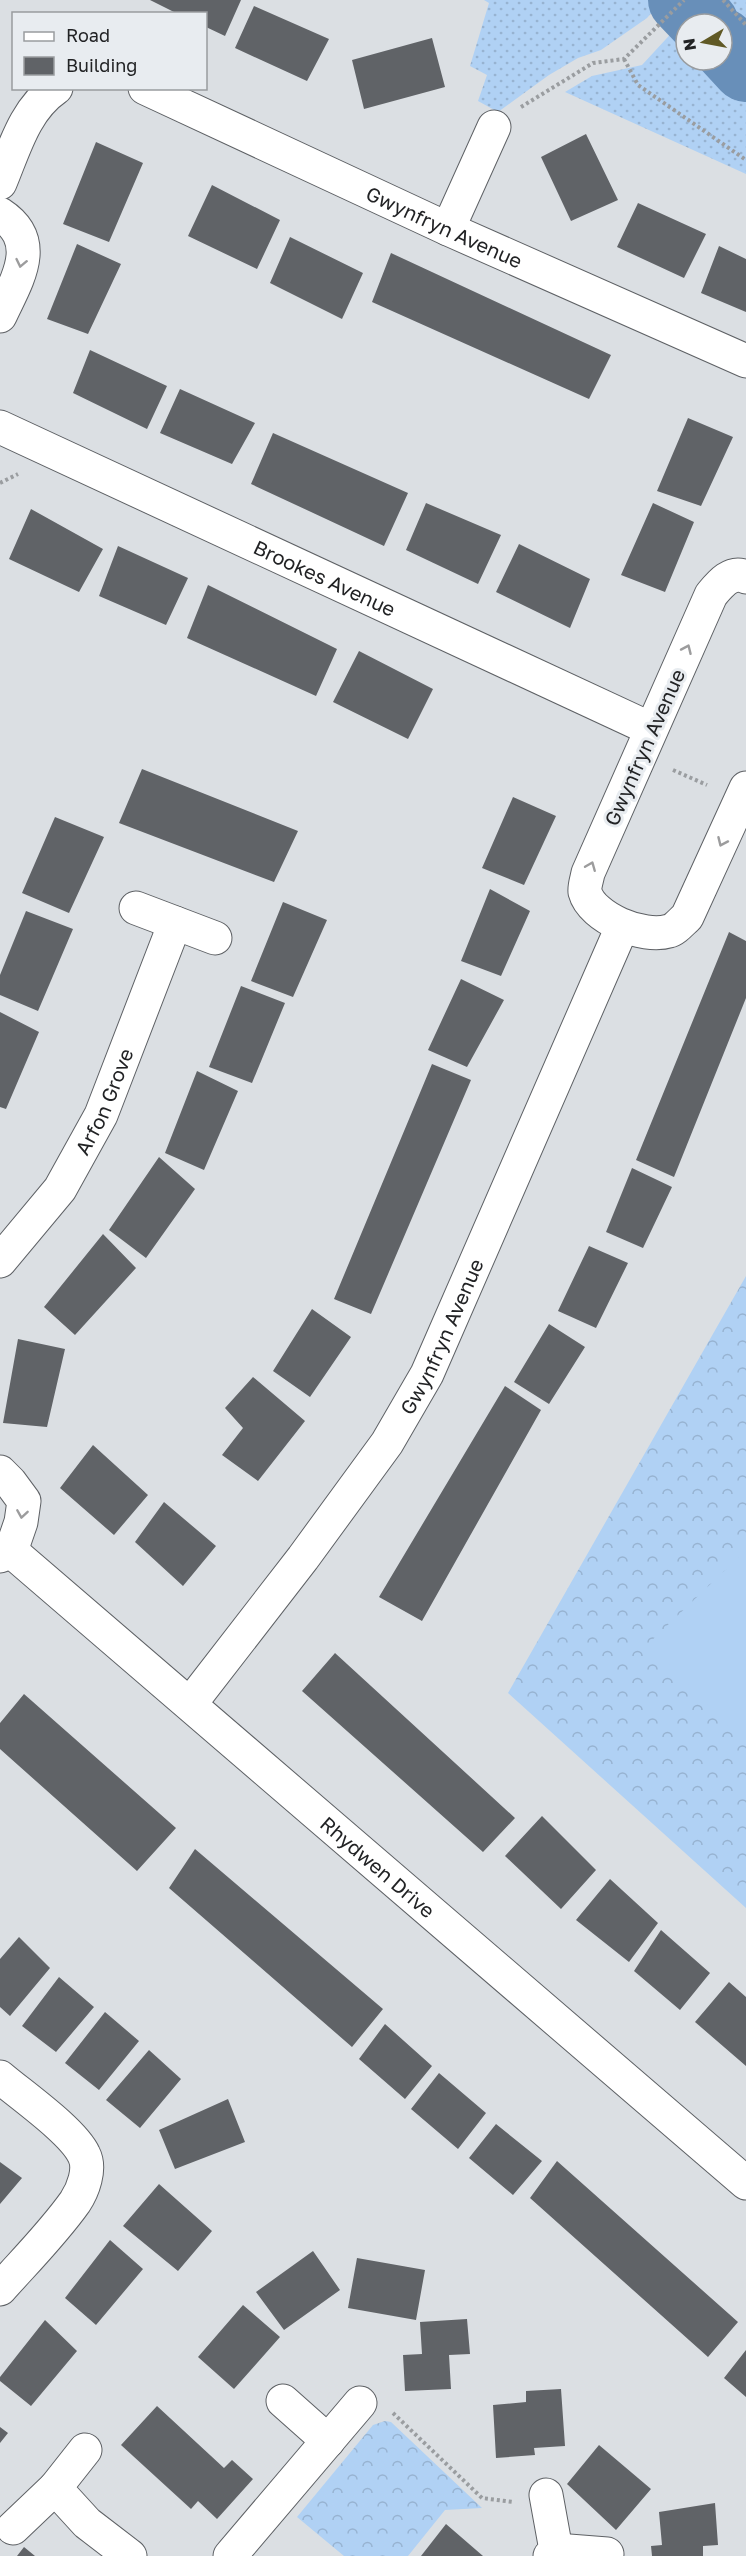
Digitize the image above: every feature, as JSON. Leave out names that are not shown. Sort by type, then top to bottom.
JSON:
[{"type":"street","points":[[0,183],[28,117],[54,90]]},
{"type":"street","name":"Gwynfryn Avenue","points":[[149,90],[448,229],[746,361]]},
{"type":"street","points":[[448,229],[494,127]]},
{"type":"street","points":[[0,214],[19,233],[24,249],[23,264],[0,316]]},
{"type":"street","name":"Brookes Avenue","points":[[0,427],[645,742]]},
{"type":"street","name":"Gwynfryn Avenue","points":[[743,794],[687,917],[670,931],[651,932],[622,927],[592,906],[584,890],[588,873],[711,595],[724,579],[741,574],[746,577]]},
{"type":"street","points":[[135,908],[215,938]]},
{"type":"street","name":"Arfon Grove","points":[[0,1260],[60,1189],[101,1115],[175,923]]},
{"type":"street","name":"Gwynfryn Avenue","points":[[190,1704],[303,1558],[387,1443],[427,1374],[622,927]]},
{"type":"street","name":"Rhydwen Drive","points":[[0,1472],[24,1501],[21,1522],[6,1553],[190,1704],[746,2183]]},
{"type":"street","points":[[0,2077],[71,2137],[84,2154],[87,2168],[84,2183],[76,2201],[0,2289]]},
{"type":"street","points":[[283,2401],[328,2441]]},
{"type":"street","points":[[230,2556],[360,2403]]},
{"type":"street","points":[[13,2528],[55,2488],[85,2450]]},
{"type":"street","points":[[55,2488],[87,2523],[130,2556]]},
{"type":"street","points":[[547,2500],[553,2553],[607,2554]]},
{"type":"path","points":[[494,127],[528,102],[593,63],[624,59],[684,0]]},
{"type":"path","points":[[723,0],[746,25]]},
{"type":"path","points":[[624,59],[638,85],[746,160]]},
{"type":"path","points":[[645,742],[743,794]]},
{"type":"path","points":[[360,2403],[393,2413],[482,2498],[547,2500]]},
{"type":"green space","points":[[484,0],[663,0],[647,18],[601,50],[578,58],[549,75],[498,112],[478,101],[487,75],[470,66],[489,3]]},
{"type":"green space","points":[[702,0],[746,0],[746,174],[565,92],[592,76],[642,65],[674,30],[674,72],[734,72],[734,12],[691,12]]},
{"type":"green space","points":[[746,1276],[746,1908],[508,1693]]},
{"type":"green space","points":[[746,1550],[746,1745],[649,1643]]},
{"type":"green space","points":[[385,2421],[391,2422],[482,2508],[445,2510],[408,2556],[344,2556],[297,2517],[373,2425]]},
{"type":"building","points":[[150,0],[241,0],[225,36],[207,27],[207,12],[174,12]]},
{"type":"building","points":[[254,6],[329,39],[307,81],[235,48]]},
{"type":"building","points":[[432,38],[445,87],[364,109],[352,60]]},
{"type":"building","points":[[586,134],[618,200],[571,221],[541,157]]},
{"type":"building","points":[[96,142],[143,163],[109,242],[63,224]]},
{"type":"building","points":[[212,185],[280,220],[257,269],[188,236]]},
{"type":"building","points":[[638,203],[706,234],[684,278],[617,247]]},
{"type":"building","points":[[290,237],[363,273],[342,319],[270,283]]},
{"type":"building","points":[[77,244],[121,264],[88,334],[47,319]]},
{"type":"building","points":[[719,246],[746,259],[746,312],[701,293]]},
{"type":"building","points":[[391,253],[611,355],[589,399],[372,302]]},
{"type":"building","points":[[90,350],[167,386],[147,429],[73,393]]},
{"type":"building","points":[[180,389],[255,423],[232,464],[160,433]]},
{"type":"building","points":[[688,418],[733,437],[701,506],[657,491]]},
{"type":"building","points":[[273,433],[408,493],[384,546],[251,484]]},
{"type":"building","points":[[426,503],[501,535],[478,584],[406,550]]},
{"type":"building","points":[[653,503],[694,522],[665,592],[621,575]]},
{"type":"building","points":[[31,509],[103,549],[79,592],[9,559]]},
{"type":"building","points":[[519,544],[590,579],[570,628],[496,592]]},
{"type":"building","points":[[118,546],[188,578],[166,625],[99,596]]},
{"type":"building","points":[[208,585],[337,649],[316,696],[187,638]]},
{"type":"building","points":[[359,651],[433,689],[408,739],[333,702]]},
{"type":"building","points":[[142,769],[298,831],[274,882],[119,823]]},
{"type":"building","points":[[513,797],[556,816],[524,885],[482,868]]},
{"type":"building","points":[[55,817],[104,837],[69,913],[22,893]]},
{"type":"building","points":[[490,889],[530,911],[501,976],[461,961]]},
{"type":"building","points":[[283,902],[327,920],[293,997],[251,981]]},
{"type":"building","points":[[26,911],[73,929],[38,1011],[0,995],[0,975]]},
{"type":"building","points":[[729,932],[746,941],[746,998],[674,1177],[636,1160]]},
{"type":"building","points":[[461,979],[504,1000],[467,1067],[428,1050]]},
{"type":"building","points":[[241,986],[285,1003],[252,1083],[209,1067]]},
{"type":"building","points":[[0,1012],[39,1032],[6,1109],[0,1107]]},
{"type":"building","points":[[432,1064],[471,1080],[371,1314],[334,1299]]},
{"type":"building","points":[[197,1071],[238,1091],[204,1170],[165,1153]]},
{"type":"building","points":[[159,1157],[195,1189],[146,1258],[109,1230]]},
{"type":"building","points":[[632,1168],[672,1187],[643,1248],[606,1232]]},
{"type":"building","points":[[103,1234],[136,1268],[75,1335],[44,1307]]},
{"type":"building","points":[[589,1246],[628,1263],[596,1328],[558,1311]]},
{"type":"building","points":[[312,1309],[351,1337],[310,1397],[273,1371]]},
{"type":"building","points":[[549,1324],[585,1347],[549,1404],[514,1382]]},
{"type":"building","points":[[18,1339],[65,1349],[47,1427],[3,1423]]},
{"type":"building","points":[[253,1377],[305,1421],[258,1481],[222,1455],[243,1428],[225,1408]]},
{"type":"building","points":[[505,1386],[541,1410],[422,1621],[379,1597]]},
{"type":"building","points":[[93,1445],[148,1495],[114,1535],[60,1488]]},
{"type":"building","points":[[164,1502],[216,1546],[183,1586],[135,1542]]},
{"type":"building","points":[[335,1653],[515,1818],[483,1852],[302,1691]]},
{"type":"building","points":[[24,1694],[176,1828],[137,1871],[0,1749],[0,1723]]},
{"type":"building","points":[[542,1816],[596,1870],[561,1909],[505,1856]]},
{"type":"building","points":[[195,1849],[383,2009],[352,2047],[169,1888]]},
{"type":"building","points":[[610,1879],[658,1923],[629,1962],[576,1920]]},
{"type":"building","points":[[661,1930],[710,1973],[680,2010],[634,1971]]},
{"type":"building","points":[[19,1937],[50,1968],[10,2016],[0,2007],[0,1959]]},
{"type":"building","points":[[59,1977],[94,2007],[56,2052],[22,2026]]},
{"type":"building","points":[[729,1982],[746,1997],[746,2066],[695,2022]]},
{"type":"building","points":[[105,2012],[139,2041],[99,2090],[65,2063]]},
{"type":"building","points":[[385,2024],[432,2066],[405,2099],[359,2059]]},
{"type":"building","points":[[149,2050],[181,2079],[140,2128],[106,2100]]},
{"type":"building","points":[[439,2073],[486,2113],[458,2149],[411,2109]]},
{"type":"building","points":[[228,2099],[245,2142],[175,2169],[159,2130]]},
{"type":"building","points":[[496,2124],[542,2161],[513,2195],[469,2158]]},
{"type":"building","points":[[557,2161],[738,2322],[708,2357],[530,2198]]},
{"type":"building","points":[[0,2162],[22,2178],[0,2204]]},
{"type":"building","points":[[159,2184],[212,2231],[178,2271],[123,2226]]},
{"type":"building","points":[[110,2240],[143,2269],[96,2325],[65,2298]]},
{"type":"building","points":[[313,2251],[340,2290],[284,2330],[256,2292]]},
{"type":"building","points":[[357,2258],[425,2270],[416,2320],[348,2308]]},
{"type":"building","points":[[243,2305],[280,2337],[234,2389],[198,2357]]},
{"type":"building","points":[[467,2319],[470,2354],[449,2355],[451,2389],[405,2391],[403,2355],[422,2354],[420,2322]]},
{"type":"building","points":[[45,2320],[77,2351],[31,2406],[0,2381],[0,2377]]},
{"type":"building","points":[[746,2350],[746,2397],[724,2378]]},
{"type":"building","points":[[561,2389],[565,2446],[534,2448],[535,2455],[496,2458],[493,2405],[526,2402],[526,2391]]},
{"type":"building","points":[[157,2406],[224,2468],[232,2460],[253,2479],[217,2519],[198,2501],[191,2509],[121,2445]]},
{"type":"building","points":[[0,2427],[8,2433],[0,2443]]},
{"type":"building","points":[[599,2445],[651,2489],[616,2530],[567,2484]]},
{"type":"building","points":[[715,2503],[718,2545],[703,2546],[703,2556],[652,2556],[651,2546],[662,2545],[659,2512]]},
{"type":"building","points":[[446,2524],[483,2556],[421,2556]]},
{"type":"building","points":[[24,2547],[35,2556],[17,2556]]},
{"type":"waterway","points":[[682,0],[694,12]]},
{"type":"waterway","points":[[734,55],[746,68]]}]
